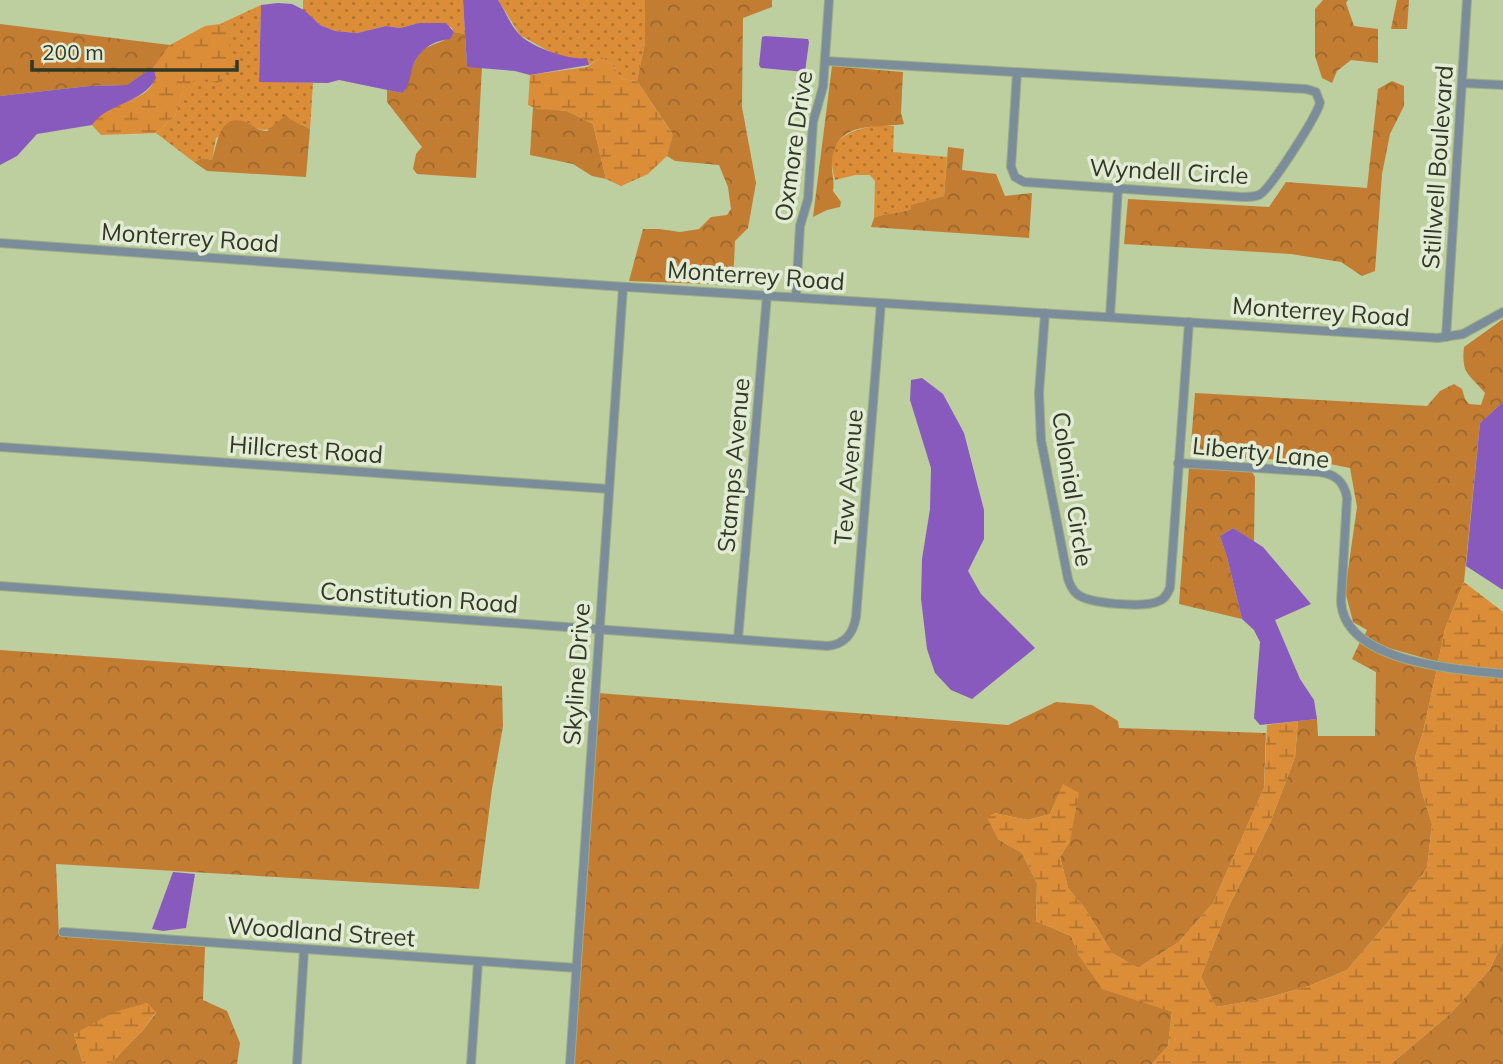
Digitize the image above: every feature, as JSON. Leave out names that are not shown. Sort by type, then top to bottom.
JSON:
[{"type":"street","name":"Oxmore Drive","points":[[796,297],[800,226],[808,199],[813,122],[823,87],[829,0]]},
{"type":"street","name":"Stillwell Boulevard","points":[[1446,337],[1467,0]]},
{"type":"street","name":"Wyndell Circle","points":[[824,61],[1017,72],[1306,89],[1316,92],[1320,103],[1314,117],[1270,184],[1258,195],[1242,197],[1024,183],[1015,177],[1011,167],[1017,72]]},
{"type":"street","points":[[1462,83],[1503,85]]},
{"type":"street","points":[[1110,317],[1118,188]]},
{"type":"street","name":"Monterrey Road","points":[[0,243],[623,287],[1446,337],[1464,334],[1503,312]]},
{"type":"street","name":"Skyline Drive","points":[[570,1064],[623,287]]},
{"type":"street","name":"Stamps Avenue","points":[[738,639],[767,295]]},
{"type":"street","name":"Tew Avenue","points":[[835,645],[849,636],[856,617],[881,303]]},
{"type":"street","name":"Colonial Circle","points":[[1045,313],[1039,393],[1041,440],[1068,579],[1075,593],[1089,600],[1132,604],[1152,604],[1165,597],[1171,581],[1189,322]]},
{"type":"street","name":"Hillcrest Road","points":[[0,447],[609,489]]},
{"type":"street","name":"Liberty Lane","points":[[1178,463],[1332,474],[1345,487],[1347,498],[1341,611],[1349,628],[1360,638],[1383,650],[1434,665],[1503,674]]},
{"type":"street","name":"Constitution Road","points":[[0,586],[835,645]]},
{"type":"street","name":"Woodland Street","points":[[63,932],[577,968]]},
{"type":"street","points":[[297,1064],[304,950]]},
{"type":"street","points":[[471,1064],[478,962]]},
{"type":"green space","points":[[303,0],[463,0],[465,34],[454,32],[451,27],[419,23],[400,28],[386,26],[357,33],[335,31],[320,25],[303,10]]},
{"type":"green space","points":[[498,0],[645,0],[645,43],[637,81],[622,79],[602,57],[589,65],[580,59],[550,52],[520,35]]},
{"type":"green space","points":[[645,0],[772,0],[772,7],[743,18],[742,107],[756,183],[748,228],[735,241],[733,285],[629,281],[643,229],[680,232],[699,229],[711,217],[727,215],[731,209],[728,187],[719,165],[675,161],[667,156],[672,133],[637,81],[645,43]]},
{"type":"green space","points":[[1323,0],[1348,0],[1346,3],[1354,26],[1378,29],[1378,63],[1351,60],[1337,71],[1332,83],[1322,78],[1315,56],[1315,9]]},
{"type":"green space","points":[[1397,0],[1409,0],[1407,29],[1391,29]]},
{"type":"green space","points":[[261,5],[259,81],[313,83],[310,129],[293,123],[264,130],[249,123],[216,138],[212,160],[203,158],[194,162],[156,133],[175,116],[182,94],[231,33],[220,24]]},
{"type":"green space","points":[[0,24],[170,45],[155,66],[127,85],[89,86],[0,96]]},
{"type":"green space","points":[[220,24],[231,33],[229,66],[218,83],[197,77],[182,94],[175,116],[156,133],[101,135],[92,125],[106,110],[136,98],[151,87],[153,67],[170,45],[205,26]]},
{"type":"green space","points":[[454,32],[465,34],[467,67],[482,67],[476,178],[417,174],[413,169],[416,154],[422,147],[387,102],[387,90],[402,93],[421,52]]},
{"type":"green space","points":[[602,57],[622,79],[637,81],[673,135],[667,156],[648,174],[621,186],[606,179],[593,124],[567,111],[537,109],[528,105],[530,75],[587,67]]},
{"type":"green space","points":[[832,66],[903,72],[901,113],[904,124],[857,129],[840,139],[832,167],[833,191],[841,202],[840,207],[813,217]]},
{"type":"green space","points":[[1392,81],[1404,86],[1404,106],[1390,134],[1382,174],[1375,271],[1362,276],[1341,262],[1291,254],[1124,244],[1128,199],[1269,207],[1286,182],[1367,188],[1378,89]]},
{"type":"green space","points":[[533,107],[567,111],[593,124],[606,179],[592,176],[573,164],[530,155]]},
{"type":"green space","points":[[286,115],[310,129],[306,177],[207,171],[194,162],[203,158],[212,160],[221,131],[231,121],[238,120],[267,131]]},
{"type":"green space","points":[[874,126],[894,126],[893,152],[947,157],[944,196],[912,205],[907,211],[874,218],[875,181],[870,175],[855,175],[835,180],[832,157],[838,142],[852,132]]},
{"type":"green space","points":[[948,147],[964,149],[962,170],[996,174],[1005,196],[1032,193],[1029,238],[871,227],[874,218],[907,211],[911,209],[911,205],[944,196]]},
{"type":"green space","points":[[1503,319],[1503,402],[1480,423],[1464,582],[1445,629],[1438,662],[1385,647],[1364,636],[1367,630],[1353,622],[1345,591],[1357,507],[1350,468],[1315,461],[1190,456],[1195,393],[1427,406],[1440,391],[1454,384],[1462,389],[1469,404],[1481,405],[1485,393],[1465,368],[1464,347]]},
{"type":"green space","points":[[1189,468],[1252,472],[1255,477],[1254,542],[1233,528],[1220,536],[1242,619],[1179,604]]},
{"type":"green space","points":[[1464,582],[1503,612],[1503,670],[1438,662],[1445,629]]},
{"type":"green space","points":[[1360,642],[1382,653],[1437,669],[1415,757],[1432,824],[1427,868],[1388,922],[1347,970],[1309,986],[1263,999],[1216,1007],[1201,977],[1227,910],[1270,823],[1295,757],[1298,721],[1317,719],[1318,736],[1375,736],[1376,672],[1352,659]]},
{"type":"green space","points":[[0,650],[502,686],[503,726],[479,889],[56,864],[59,936],[205,947],[203,1000],[227,1011],[240,1043],[237,1064],[110,1064],[156,1013],[147,1003],[74,1034],[83,1064],[0,1064]]},
{"type":"green space","points":[[1437,669],[1503,677],[1503,941],[1490,969],[1451,1013],[1391,1064],[1152,1064],[1168,1046],[1172,1012],[1102,989],[1079,956],[1071,936],[1036,921],[1037,883],[1022,853],[998,839],[987,818],[994,813],[1028,820],[1050,814],[1063,784],[1079,793],[1070,841],[1060,857],[1068,888],[1086,910],[1112,953],[1138,968],[1179,942],[1213,903],[1264,788],[1267,725],[1298,721],[1295,757],[1270,823],[1227,910],[1201,977],[1216,1007],[1263,999],[1309,986],[1347,970],[1388,922],[1427,868],[1432,824],[1415,757]]},
{"type":"green space","points":[[598,693],[1008,725],[1056,702],[1092,705],[1118,721],[1119,728],[1266,733],[1264,788],[1213,903],[1179,942],[1138,968],[1112,953],[1086,910],[1068,888],[1060,857],[1070,841],[1063,785],[1050,814],[1028,820],[994,813],[998,839],[1022,853],[1037,883],[1036,921],[1071,936],[1079,956],[1144,1002],[1172,1011],[1168,1046],[1152,1064],[574,1064]]},
{"type":"green space","points":[[1503,941],[1503,1064],[1391,1064],[1451,1013],[1490,969]]},
{"type":"green space","points":[[147,1003],[156,1012],[143,1030],[110,1064],[83,1064],[74,1034],[114,1012]]},
{"type":"shaded area","points":[[463,0],[498,0],[513,26],[525,39],[561,55],[587,58],[589,65],[530,75],[467,67]]},
{"type":"shaded area","points":[[292,4],[304,10],[320,25],[335,31],[357,33],[386,26],[400,28],[419,23],[446,23],[454,32],[450,39],[436,42],[424,49],[413,66],[402,93],[339,80],[328,83],[259,82],[261,5]]},
{"type":"shaded area","points":[[762,37],[808,39],[805,72],[761,68]]},
{"type":"shaded area","points":[[153,67],[156,78],[143,93],[99,117],[92,125],[37,134],[17,156],[0,165],[0,96],[89,86],[127,85]]},
{"type":"shaded area","points":[[922,378],[943,394],[964,433],[984,510],[984,539],[968,571],[981,594],[1035,648],[972,699],[951,690],[935,673],[927,649],[921,599],[922,559],[930,509],[931,468],[910,400],[911,380]]},
{"type":"shaded area","points":[[1503,402],[1503,590],[1466,566],[1480,423]]},
{"type":"shaded area","points":[[1233,528],[1263,547],[1311,604],[1275,620],[1300,679],[1314,700],[1317,719],[1260,725],[1254,718],[1260,642],[1254,630],[1242,619],[1220,536]]},
{"type":"shaded area","points":[[173,872],[195,874],[186,928],[163,931],[152,929]]}]
